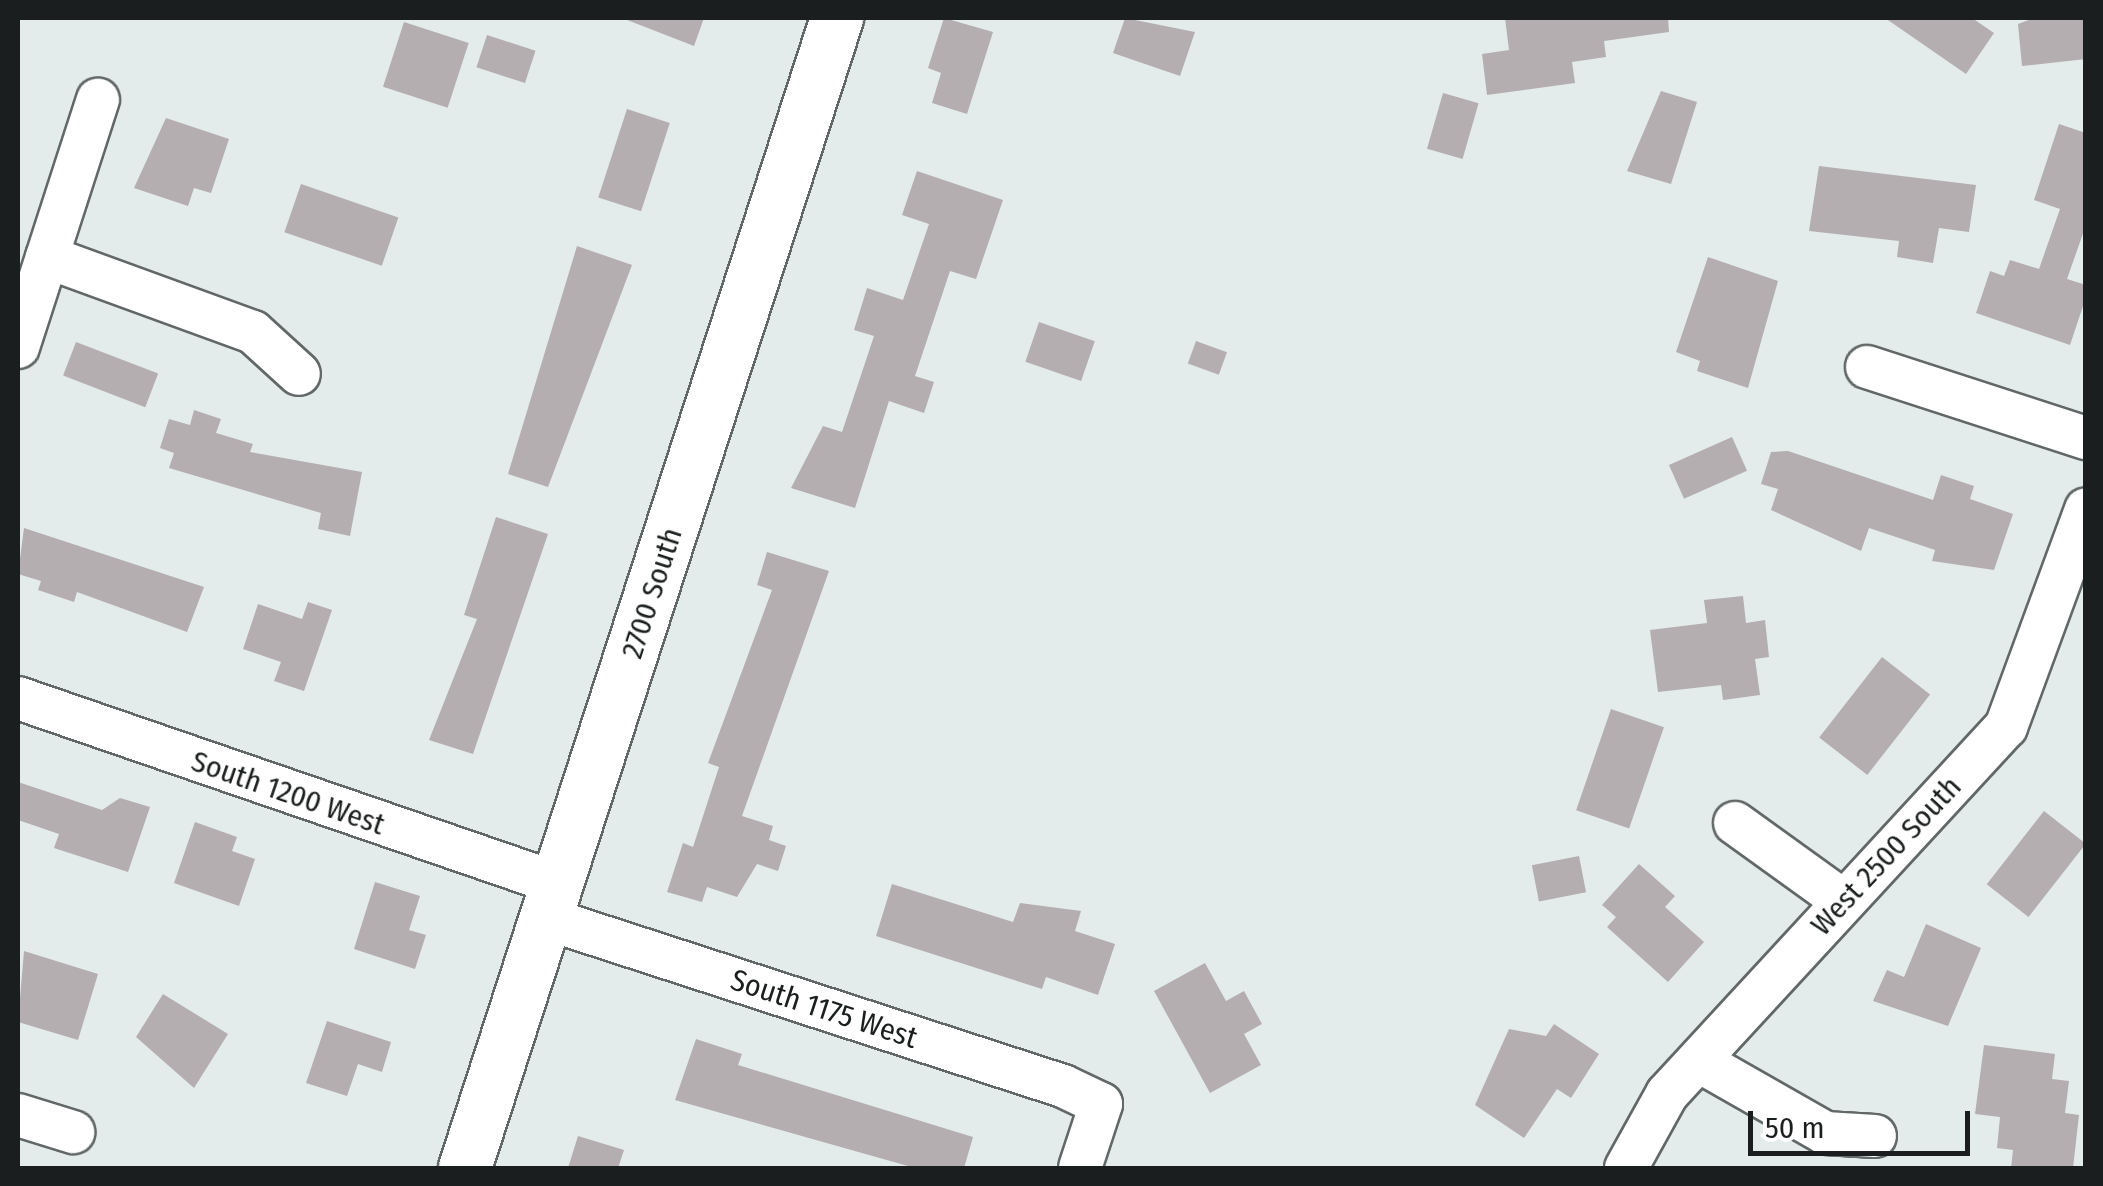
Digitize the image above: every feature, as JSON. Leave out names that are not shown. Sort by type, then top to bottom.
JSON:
[{"type":"main road","name":"2700 South","points":[[465,1168],[837,18]]},
{"type":"street","points":[[18,347],[98,100]]},
{"type":"street","points":[[47,257],[252,332],[299,374]]},
{"type":"street","points":[[1866,367],[2086,438]]},
{"type":"street","name":"West 2500 South","points":[[1626,1168],[1667,1094],[2006,727],[2086,509]]},
{"type":"street","name":"South 1200 West","points":[[18,698],[552,901]]},
{"type":"street","points":[[1735,822],[1843,901]]},
{"type":"street","name":"South 1175 West","points":[[552,901],[1101,1104],[1080,1168]]},
{"type":"street","points":[[1700,1061],[1825,1133],[1875,1136]]},
{"type":"street","points":[[18,1115],[73,1132]]},
{"type":"building","points":[[622,18],[704,18],[694,46]]},
{"type":"building","points":[[944,18],[993,32],[967,114],[932,103],[941,73],[928,68]]},
{"type":"building","points":[[1125,18],[1195,32],[1180,76],[1113,53]]},
{"type":"building","points":[[1505,18],[1668,18],[1669,32],[1604,41],[1606,57],[1572,62],[1575,83],[1487,95],[1482,54],[1509,50]]},
{"type":"building","points":[[1885,18],[1972,18],[1994,33],[1966,74]]},
{"type":"building","points":[[2034,18],[2086,18],[2086,59],[2022,66],[2018,24]]},
{"type":"building","points":[[404,22],[469,43],[448,108],[383,87]]},
{"type":"building","points":[[487,35],[536,51],[525,83],[476,67]]},
{"type":"building","points":[[1661,91],[1697,102],[1671,184],[1627,171]]},
{"type":"building","points":[[1443,93],[1479,103],[1463,159],[1427,149]]},
{"type":"building","points":[[627,109],[670,123],[641,211],[598,197]]},
{"type":"building","points":[[166,118],[229,139],[211,193],[194,188],[188,206],[134,188]]},
{"type":"building","points":[[2059,124],[2086,133],[2086,225],[2067,279],[2086,285],[2086,297],[2070,345],[1976,313],[1990,271],[2004,276],[2010,260],[2039,269],[2060,209],[2034,200]]},
{"type":"building","points":[[1819,166],[1976,185],[1969,232],[1939,228],[1933,263],[1897,257],[1899,241],[1809,231]]},
{"type":"building","points":[[917,171],[1003,200],[976,279],[950,271],[915,376],[934,382],[924,413],[889,401],[855,508],[791,488],[823,426],[842,432],[874,336],[854,330],[867,288],[903,300],[929,224],[902,215]]},
{"type":"building","points":[[301,184],[398,218],[382,266],[284,232]]},
{"type":"building","points":[[577,246],[632,265],[548,487],[508,474]]},
{"type":"building","points":[[1708,257],[1778,281],[1748,388],[1697,371],[1700,361],[1676,352]]},
{"type":"building","points":[[1039,322],[1095,341],[1081,381],[1025,362]]},
{"type":"building","points":[[1196,341],[1227,352],[1219,375],[1188,364]]},
{"type":"building","points":[[76,342],[158,374],[145,407],[63,376]]},
{"type":"building","points":[[194,410],[221,419],[216,433],[253,444],[250,452],[362,472],[350,536],[318,529],[321,513],[169,468],[174,453],[160,448],[169,419],[190,425]]},
{"type":"building","points":[[1732,437],[1747,471],[1684,499],[1669,465]]},
{"type":"building","points":[[1788,451],[1933,500],[1941,475],[1974,486],[1970,499],[2013,514],[1994,570],[1932,561],[1935,550],[1869,528],[1861,551],[1771,510],[1778,489],[1761,484],[1771,452]]},
{"type":"building","points":[[496,517],[548,534],[473,754],[429,740],[477,619],[464,615]]},
{"type":"building","points":[[24,528],[204,587],[187,632],[77,592],[74,602],[38,590],[41,581],[18,574]]},
{"type":"building","points":[[767,552],[829,571],[742,816],[773,826],[769,840],[786,846],[778,871],[757,864],[737,897],[707,887],[702,902],[667,892],[683,843],[693,847],[719,767],[708,763],[772,590],[757,585]]},
{"type":"building","points":[[1743,596],[1746,623],[1765,620],[1769,657],[1755,659],[1760,695],[1723,700],[1721,685],[1658,692],[1650,630],[1707,623],[1704,600]]},
{"type":"building","points":[[308,602],[332,610],[304,691],[274,681],[281,662],[243,649],[258,604],[302,619]]},
{"type":"building","points":[[1882,657],[1930,695],[1867,775],[1819,737]]},
{"type":"building","points":[[1611,709],[1664,727],[1629,828],[1576,810]]},
{"type":"building","points":[[18,782],[102,810],[120,798],[150,807],[128,872],[54,848],[59,834],[18,820]]},
{"type":"building","points":[[2044,811],[2086,844],[2029,917],[1987,884]]},
{"type":"building","points":[[195,822],[237,837],[232,851],[255,859],[239,906],[174,883]]},
{"type":"building","points":[[1579,856],[1586,892],[1539,901],[1532,865]]},
{"type":"building","points":[[1639,864],[1675,896],[1665,907],[1704,942],[1668,982],[1607,927],[1616,917],[1602,905]]},
{"type":"building","points":[[375,882],[420,896],[409,930],[426,935],[415,969],[354,949]]},
{"type":"building","points":[[892,884],[1013,922],[1020,903],[1081,911],[1075,931],[1115,944],[1098,995],[1046,977],[1042,989],[876,936]]},
{"type":"building","points":[[1926,924],[1981,948],[1948,1026],[1873,1001],[1887,970],[1904,977]]},
{"type":"building","points":[[24,951],[98,974],[78,1040],[18,1022]]},
{"type":"building","points":[[1205,963],[1226,1001],[1244,991],[1262,1024],[1244,1034],[1261,1065],[1210,1093],[1154,991]]},
{"type":"building","points":[[163,994],[228,1034],[194,1088],[136,1037]]},
{"type":"building","points":[[327,1021],[391,1042],[382,1072],[358,1064],[347,1096],[306,1083]]},
{"type":"building","points":[[1554,1024],[1599,1054],[1571,1098],[1557,1089],[1524,1138],[1475,1105],[1509,1029],[1546,1036]]},
{"type":"building","points":[[696,1039],[742,1054],[738,1065],[973,1137],[964,1168],[915,1168],[675,1100]]},
{"type":"building","points":[[1984,1045],[2055,1054],[2052,1079],[2069,1081],[2065,1113],[2079,1115],[2073,1168],[2011,1168],[2013,1150],[1997,1148],[2000,1117],[1975,1114]]},
{"type":"building","points":[[578,1136],[624,1150],[618,1168],[568,1168]]}]
